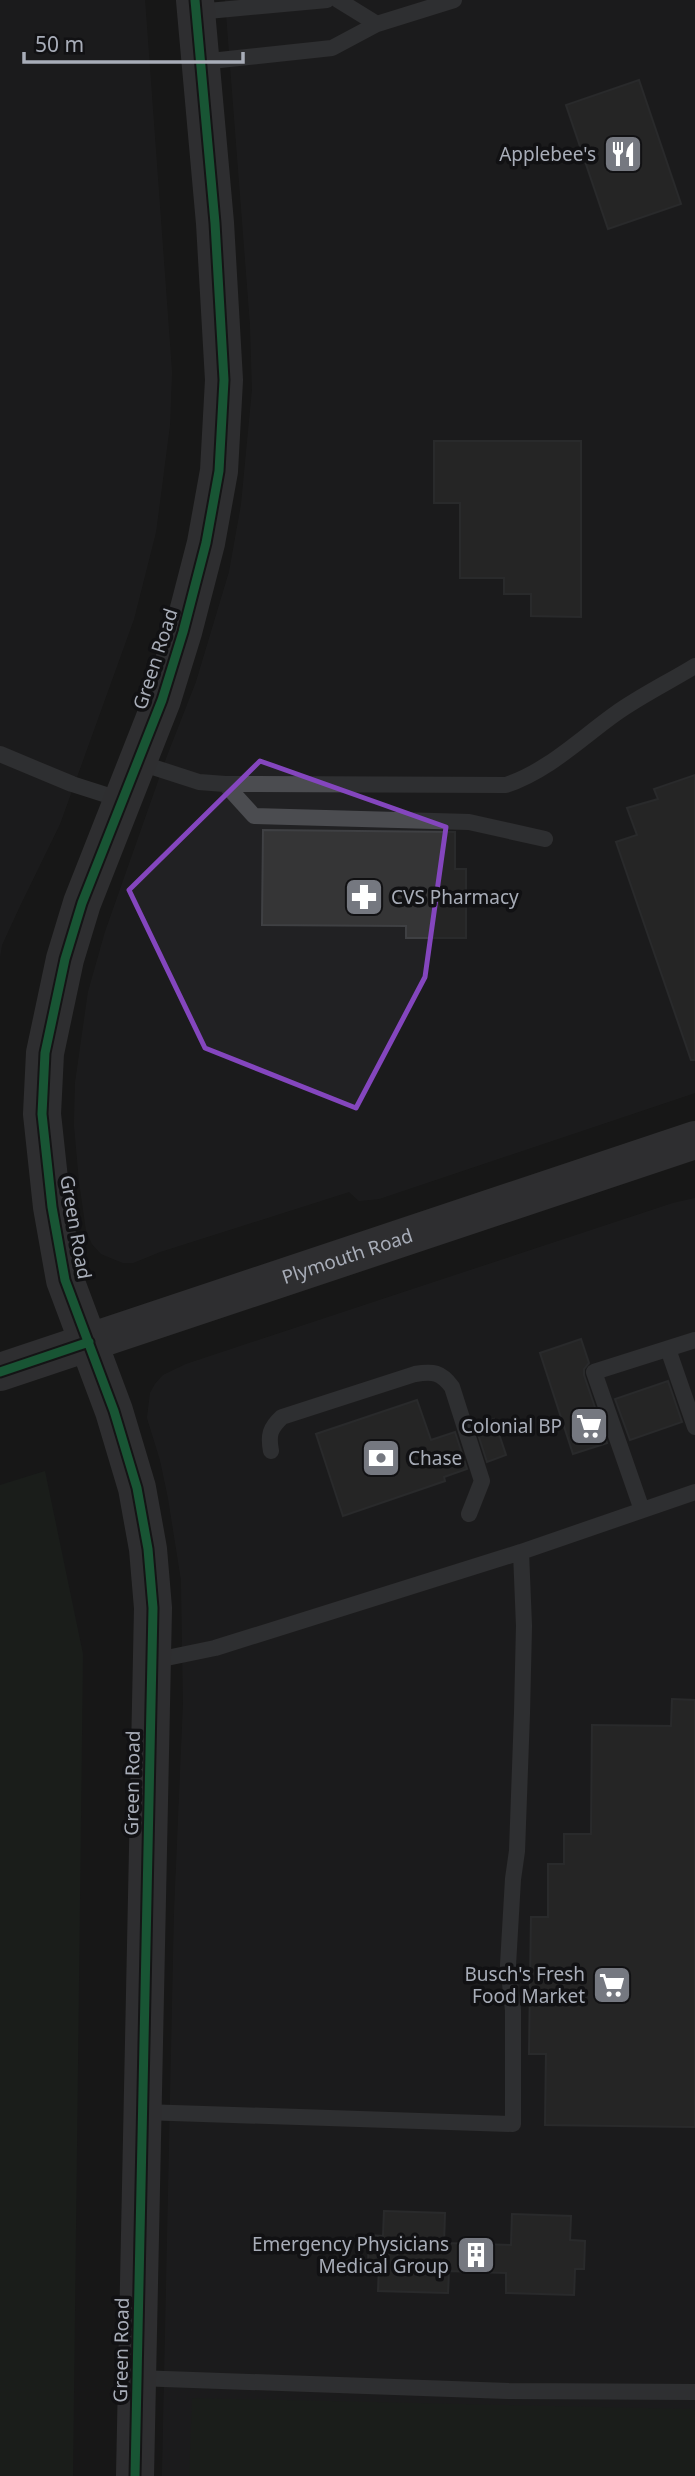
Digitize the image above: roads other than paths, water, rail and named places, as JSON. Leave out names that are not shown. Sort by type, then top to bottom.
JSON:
[{"type":"street","name":"Green Road","points":[[135,2476],[153,1608],[148,1549],[137,1488],[114,1410],[65,1280],[52,1207],[42,1114],[45,1053],[65,959],[79,914],[162,700],[206,543],[219,471],[224,380],[215,223],[195,6]]},
{"type":"street","name":"Plymouth Road","points":[[0,1372],[695,1140]]},
{"type":"lane","points":[[195,6],[327,0]]},
{"type":"lane","points":[[338,0],[377,24]]},
{"type":"lane","points":[[201,62],[332,48],[377,24],[454,0]]},
{"type":"lane","points":[[137,762],[181,777],[225,784],[506,786],[547,765],[617,713],[695,666]]},
{"type":"lane","points":[[0,754],[72,785],[122,800]]},
{"type":"lane","points":[[225,784],[254,816],[469,822],[545,839]]},
{"type":"lane","points":[[642,1510],[594,1372],[695,1340]]},
{"type":"lane","points":[[668,1349],[695,1427]]},
{"type":"lane","points":[[271,1451],[268,1438],[272,1426],[282,1418],[415,1374],[430,1372],[444,1377],[452,1387],[482,1481],[469,1514]]},
{"type":"lane","points":[[152,1661],[215,1648],[521,1552],[695,1492]]},
{"type":"lane","points":[[143,2112],[513,2124],[513,2010],[508,1965],[517,1851],[522,1726],[524,1626],[521,1552]]},
{"type":"lane","points":[[138,2378],[443,2389],[695,2392]]},
{"type":"place","name":"Applebee's","points":[[623,154]]},
{"type":"place","name":"CVS Pharmacy","points":[[364,897]]},
{"type":"place","name":"Colonial BP","points":[[589,1426]]},
{"type":"place","name":"Chase","points":[[381,1458]]},
{"type":"place","name":"Busch's Fresh Food Market","points":[[612,1985]]},
{"type":"place","name":"Emergency Physicians Medical Group","points":[[476,2255]]}]
